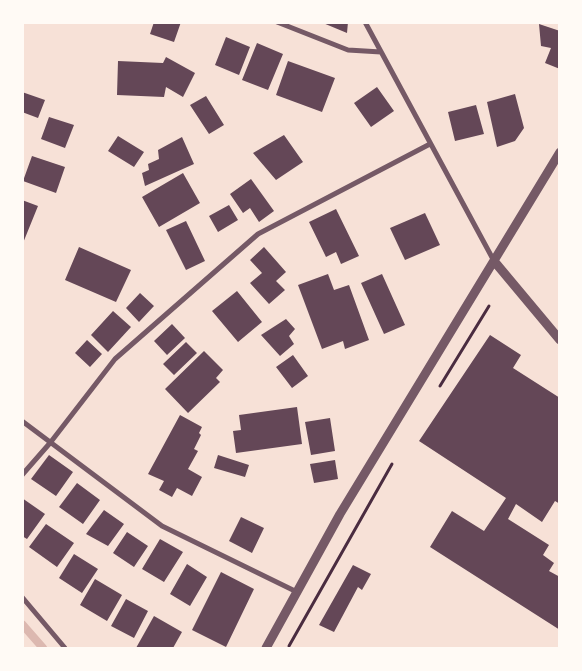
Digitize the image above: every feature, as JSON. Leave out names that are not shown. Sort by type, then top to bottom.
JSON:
[{"type":"street","points":[[277,22],[348,50],[381,52]]},
{"type":"street","points":[[365,22],[494,261],[560,340]]},
{"type":"street","points":[[22,475],[50,443],[115,359],[258,234],[430,144]]},
{"type":"street","points":[[266,648],[340,514],[560,152]]},
{"type":"street","points":[[22,422],[162,526],[297,592]]},
{"type":"street","points":[[22,597],[64,648]]},
{"type":"path","points":[[438,390],[489,306]]},
{"type":"path","points":[[287,648],[396,457]]},
{"type":"building","points":[[154,22],[181,22],[174,42],[150,34]]},
{"type":"building","points":[[348,22],[347,33],[323,23]]},
{"type":"building","points":[[539,24],[560,31],[560,69],[545,63],[551,48],[541,46]]},
{"type":"building","points":[[226,37],[250,47],[239,75],[215,65]]},
{"type":"building","points":[[257,43],[283,54],[268,90],[242,80]]},
{"type":"building","points":[[166,57],[195,73],[183,97],[166,87],[164,97],[117,95],[118,61],[163,63]]},
{"type":"building","points":[[288,61],[335,78],[322,112],[276,95]]},
{"type":"building","points":[[377,87],[394,111],[371,127],[354,103]]},
{"type":"building","points":[[22,92],[45,100],[38,118],[22,112]]},
{"type":"building","points":[[515,94],[524,128],[515,141],[497,147],[487,102]]},
{"type":"building","points":[[206,96],[224,125],[209,134],[190,105]]},
{"type":"building","points":[[476,105],[484,134],[455,141],[448,112]]},
{"type":"building","points":[[49,117],[74,125],[65,148],[41,139]]},
{"type":"building","points":[[284,135],[303,162],[276,180],[253,153]]},
{"type":"building","points":[[118,136],[144,152],[134,167],[108,151]]},
{"type":"building","points":[[182,137],[194,164],[145,186],[142,173],[149,170],[148,164],[159,159],[158,150]]},
{"type":"building","points":[[32,156],[65,167],[56,193],[23,181]]},
{"type":"building","points":[[183,173],[200,203],[159,227],[142,197]]},
{"type":"building","points":[[251,179],[274,211],[259,222],[250,208],[243,213],[230,194]]},
{"type":"building","points":[[22,200],[38,206],[23,243],[22,243]]},
{"type":"building","points":[[229,205],[238,220],[218,232],[209,216]]},
{"type":"building","points":[[336,209],[359,256],[341,264],[336,252],[326,257],[309,222]]},
{"type":"building","points":[[425,213],[440,245],[405,260],[390,228]]},
{"type":"building","points":[[186,221],[205,261],[186,270],[166,230]]},
{"type":"building","points":[[79,247],[131,270],[116,302],[65,280]]},
{"type":"building","points":[[264,247],[286,272],[276,281],[285,290],[269,304],[250,283],[262,273],[250,260]]},
{"type":"building","points":[[328,274],[334,290],[349,285],[369,340],[345,349],[343,341],[322,349],[298,285]]},
{"type":"building","points":[[382,274],[405,325],[384,334],[361,283]]},
{"type":"building","points":[[237,291],[262,322],[238,342],[212,311]]},
{"type":"building","points":[[140,293],[154,306],[139,322],[126,308]]},
{"type":"building","points":[[113,311],[131,327],[108,352],[91,335]]},
{"type":"building","points":[[286,319],[295,329],[289,336],[294,344],[280,356],[261,335]]},
{"type":"building","points":[[172,324],[185,338],[167,355],[154,341]]},
{"type":"building","points":[[490,335],[521,355],[513,368],[560,398],[560,504],[555,501],[542,522],[516,504],[508,519],[549,545],[543,555],[554,563],[549,571],[560,577],[560,630],[430,547],[452,511],[484,531],[506,498],[419,441]]},
{"type":"building","points":[[87,340],[102,354],[90,367],[75,353]]},
{"type":"building","points":[[186,342],[197,353],[174,375],[163,364]]},
{"type":"building","points":[[204,351],[223,370],[216,378],[220,382],[188,413],[165,389]]},
{"type":"building","points":[[293,355],[308,376],[292,388],[276,367]]},
{"type":"building","points":[[297,407],[302,444],[236,453],[233,431],[241,430],[239,415]]},
{"type":"building","points":[[180,415],[202,427],[199,433],[201,435],[194,449],[198,451],[188,469],[202,477],[192,496],[177,488],[172,497],[159,490],[164,481],[148,474]]},
{"type":"building","points":[[330,418],[335,451],[311,455],[305,422]]},
{"type":"building","points":[[49,455],[73,472],[56,496],[31,479]]},
{"type":"building","points":[[218,455],[249,465],[245,477],[214,468]]},
{"type":"building","points":[[335,460],[338,479],[314,483],[310,464]]},
{"type":"building","points":[[77,483],[100,500],[83,524],[59,507]]},
{"type":"building","points":[[22,498],[45,514],[27,539],[22,536]]},
{"type":"building","points":[[104,510],[124,524],[108,546],[86,534]]},
{"type":"building","points":[[241,517],[264,528],[252,553],[229,541]]},
{"type":"building","points":[[46,524],[74,543],[57,567],[29,547]]},
{"type":"building","points":[[127,532],[148,546],[134,567],[113,553]]},
{"type":"building","points":[[160,539],[183,552],[164,582],[142,569]]},
{"type":"building","points":[[74,554],[98,569],[82,593],[59,578]]},
{"type":"building","points":[[187,564],[207,577],[190,606],[170,594]]},
{"type":"building","points":[[353,565],[371,574],[362,590],[358,587],[334,632],[319,625]]},
{"type":"building","points":[[221,572],[254,589],[226,647],[192,630]]},
{"type":"building","points":[[95,579],[122,595],[107,621],[80,605]]},
{"type":"building","points":[[126,599],[148,611],[134,638],[111,626]]},
{"type":"building","points":[[154,616],[182,632],[173,648],[136,648]]},
{"type":"waterway","points":[[22,624],[43,648]]}]
